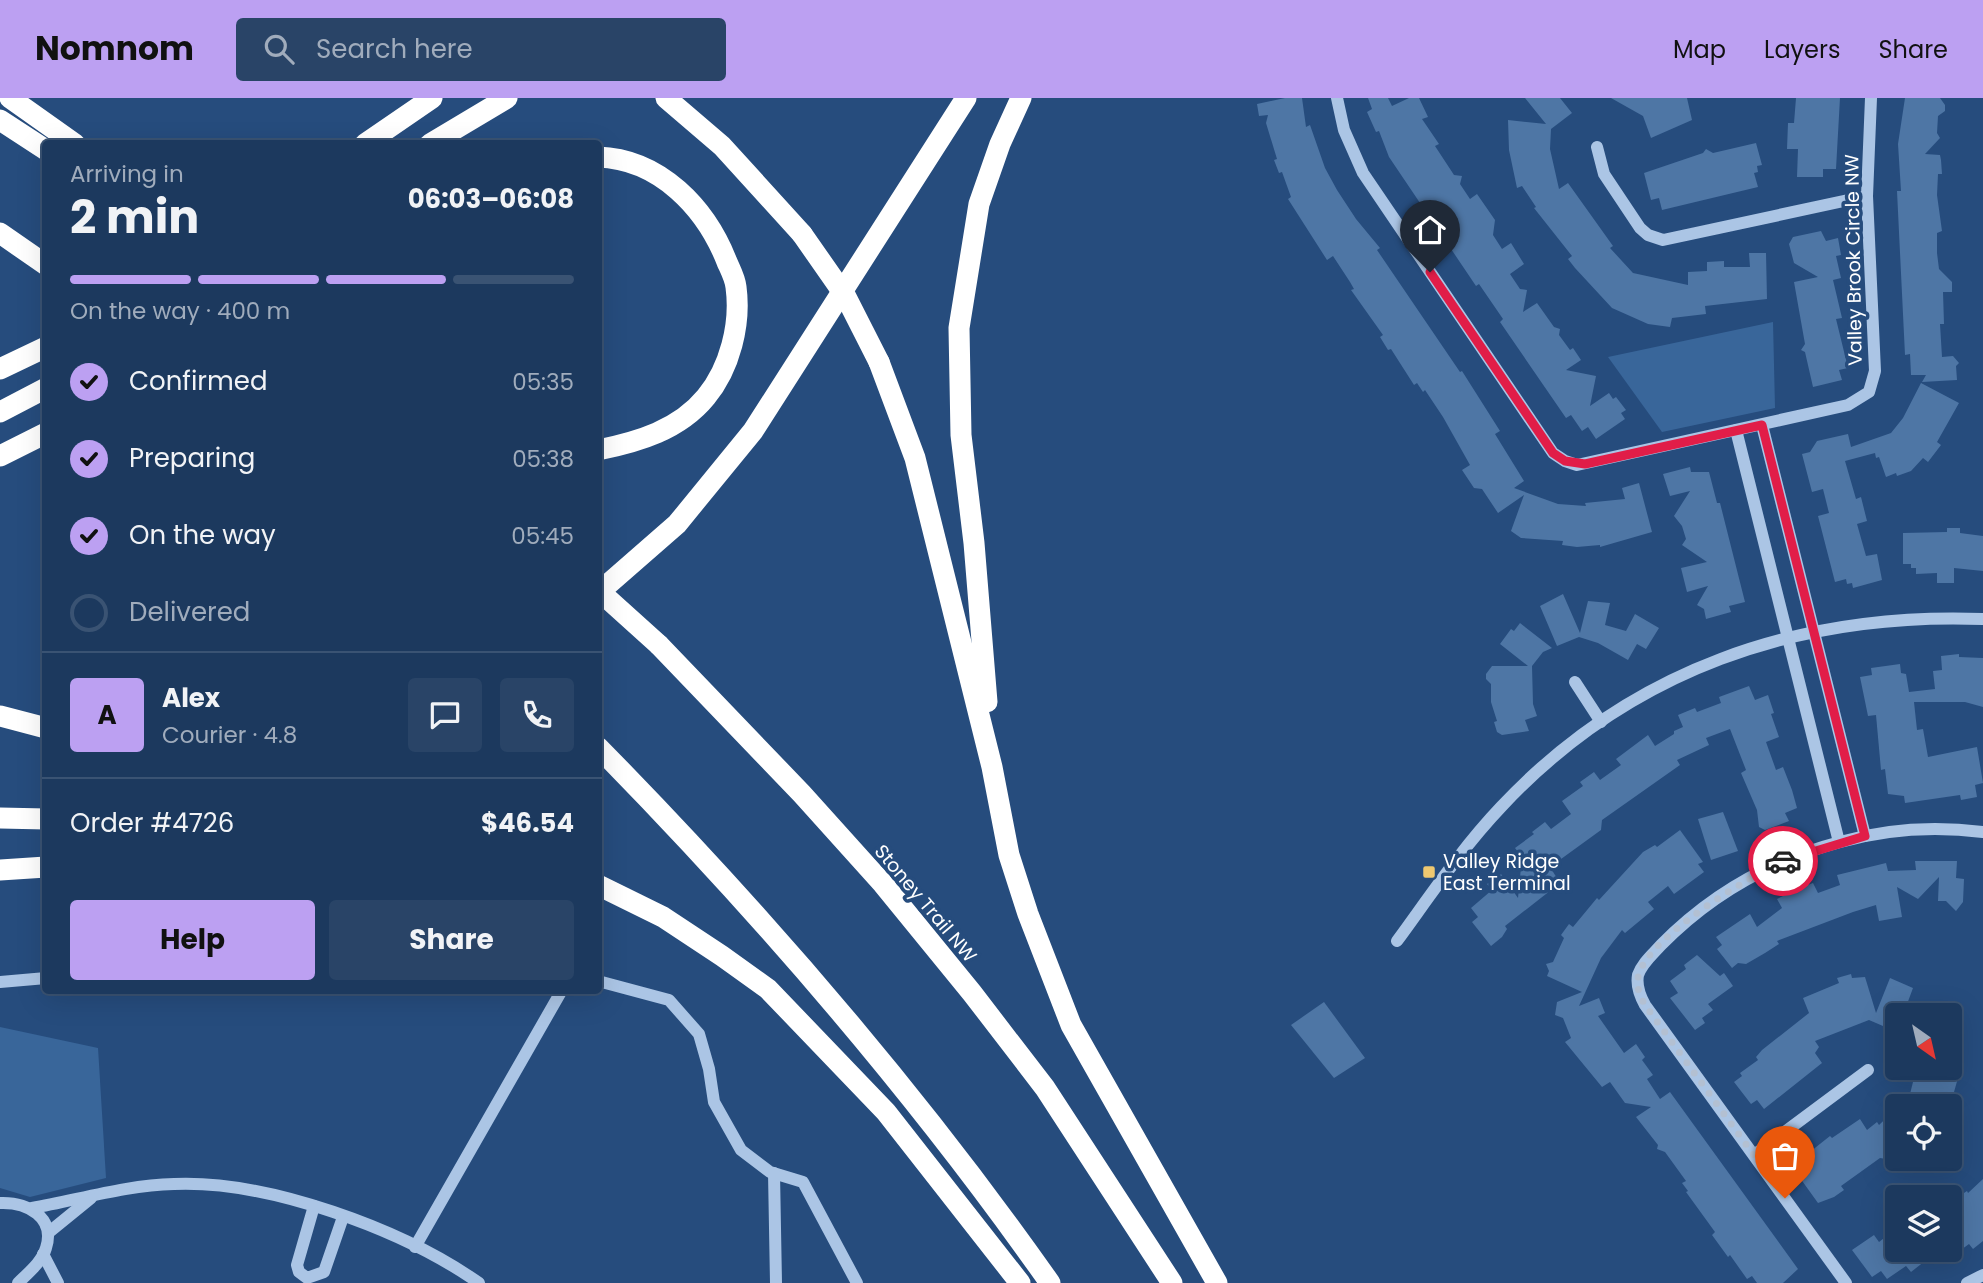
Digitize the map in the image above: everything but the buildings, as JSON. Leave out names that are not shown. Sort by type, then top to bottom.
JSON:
[{"type":"highway","points":[[10,98],[69,140]]},
{"type":"highway","points":[[371,140],[432,98]]},
{"type":"highway","points":[[437,140],[507,98]]},
{"type":"highway","points":[[666,98],[722,146],[803,234],[846,298],[879,362],[915,458],[992,767],[1009,855],[1028,914],[1070,1025],[1217,1283]]},
{"type":"highway","points":[[602,589],[677,524],[753,432],[966,98]]},
{"type":"highway","points":[[992,767],[974,543],[961,435],[959,328],[979,204],[1000,144],[1021,98]]},
{"type":"highway","points":[[0,120],[42,147]]},
{"type":"highway","points":[[602,157],[660,175],[698,207],[720,243],[736,285],[736,329],[723,369],[706,398],[668,428],[636,442],[602,449]]},
{"type":"highway","points":[[0,233],[41,262]]},
{"type":"highway","points":[[0,369],[42,349]]},
{"type":"highway","points":[[0,412],[42,390]]},
{"type":"highway","points":[[0,456],[42,435]]},
{"type":"highway","name":"Stoney Trail NW","points":[[602,595],[659,645],[802,794],[883,884],[1045,1088],[1172,1283]]},
{"type":"highway","points":[[0,716],[42,727]]},
{"type":"highway","points":[[602,751],[678,828],[819,986],[948,1145],[1049,1283]]},
{"type":"highway","points":[[0,818],[42,819]]},
{"type":"highway","points":[[0,870],[42,867]]},
{"type":"highway","points":[[602,887],[663,917],[768,989],[886,1112],[1020,1283]]},
{"type":"street","name":"Valley Brook Circle NW","points":[[1337,98],[1344,130],[1363,173],[1558,457],[1577,465],[1848,405],[1869,392],[1875,371],[1867,195],[1871,98]]},
{"type":"street","points":[[1597,148],[1604,174],[1640,228],[1648,235],[1663,240],[1867,195]]},
{"type":"street","points":[[1762,425],[1865,836]]},
{"type":"street","points":[[1736,430],[1839,842]]},
{"type":"street","points":[[1396,941],[1502,805],[1548,761],[1601,722],[1676,677],[1709,662],[1814,630],[1924,617],[1983,619]]},
{"type":"street","points":[[1575,682],[1601,722]]},
{"type":"street","points":[[1846,1283],[1645,1005],[1638,987],[1639,972],[1673,933],[1712,901],[1774,865],[1839,842],[1865,836],[1927,830],[1983,832]]},
{"type":"street","points":[[0,982],[42,978]]},
{"type":"street","points":[[602,982],[669,1000],[699,1034],[709,1069],[714,1102],[741,1150],[774,1173],[803,1182],[857,1283]]},
{"type":"street","points":[[415,1247],[560,994]]},
{"type":"street","points":[[1754,1155],[1868,1070]]},
{"type":"street","points":[[774,1173],[776,1283]]},
{"type":"street","points":[[0,1203],[13,1202],[32,1208],[128,1189],[173,1184],[229,1185],[314,1206],[343,1217],[453,1265],[479,1283]]},
{"type":"street","points":[[48,1233],[92,1198]]},
{"type":"street","points":[[314,1206],[297,1265],[299,1272],[307,1278],[324,1272],[343,1217]]},
{"type":"street","points":[[18,1283],[35,1267],[43,1254],[48,1233],[43,1219],[32,1208]]},
{"type":"street","points":[[43,1254],[58,1283]]},
{"type":"street","points":[[1967,1283],[1983,1275]]},
{"type":"shaded area","points":[[1773,322],[1775,408],[1662,432],[1608,357]]},
{"type":"shaded area","points":[[0,1027],[98,1048],[106,1178],[30,1197],[0,1188]]},
{"type":"way so far","points":[[1783,861],[1712,901],[1673,933],[1643,965],[1639,972],[1638,987],[1645,1005],[1785,1198]]},
{"type":"place","name":"Valley Ridge East Terminal","points":[[1429,872]]},
{"type":"route","points":[[1430,272],[1553,453],[1565,461],[1577,465],[1585,464],[1762,425],[1865,836],[1783,861]]}]
